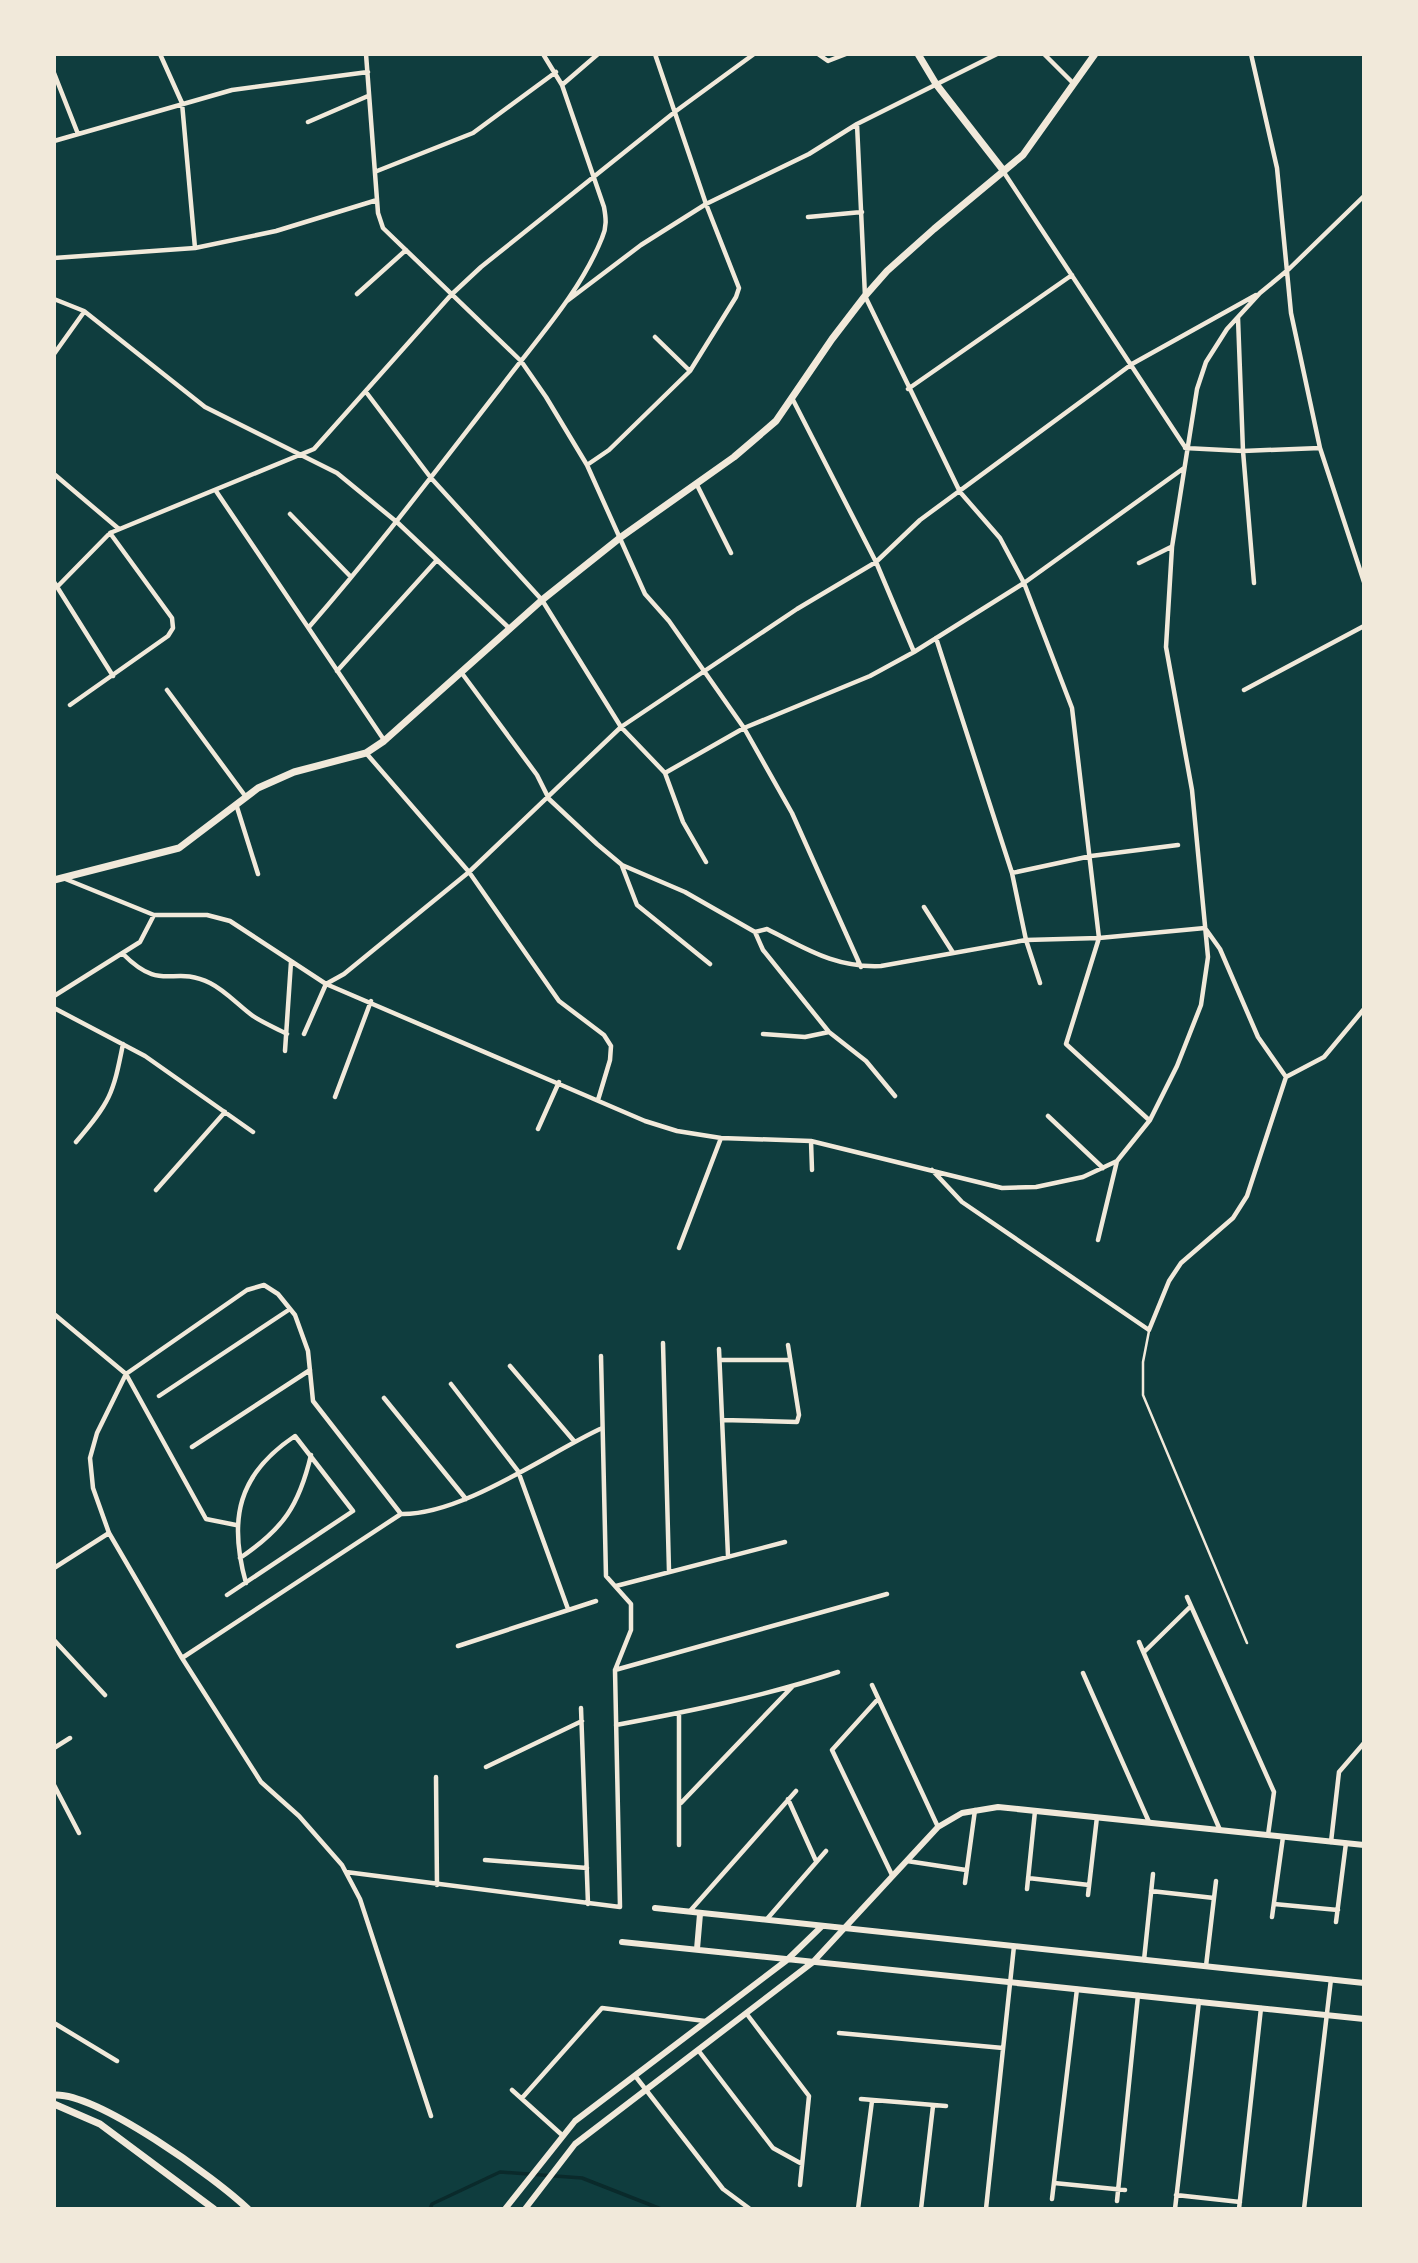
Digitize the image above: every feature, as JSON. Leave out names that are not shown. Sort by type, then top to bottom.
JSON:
[{"type":"main road","points":[[918,54],[936,84],[1003,170]]},
{"type":"main road","points":[[58,878],[179,848],[246,797],[295,772],[366,753],[384,741],[542,600],[776,421],[831,339],[865,296],[887,271],[1023,155],[1095,54]]},
{"type":"main road","points":[[54,2095],[68,2094],[128,2122],[248,2209]]},
{"type":"main road","points":[[54,2104],[100,2124],[214,2209]]},
{"type":"street","points":[[160,54],[182,103],[195,248]]},
{"type":"street","points":[[366,54],[377,201],[383,228],[522,361],[587,465],[645,594],[668,621],[744,727],[792,813],[861,967]]},
{"type":"street","points":[[309,627],[398,523],[522,361],[566,301],[602,239],[607,222],[562,85],[543,54]]},
{"type":"street","points":[[562,85],[598,54]]},
{"type":"street","points":[[587,465],[609,450],[690,372],[739,288],[706,204],[655,54]]},
{"type":"street","points":[[113,676],[56,584],[110,533],[303,456],[314,449],[451,295],[676,111],[754,54]]},
{"type":"street","points":[[818,54],[828,61],[846,54]]},
{"type":"street","points":[[566,301],[641,245],[706,204],[809,154],[857,124],[997,54]]},
{"type":"street","points":[[1044,54],[1074,84]]},
{"type":"street","points":[[1251,54],[1277,168],[1289,269],[1291,313],[1320,448],[1364,582]]},
{"type":"street","points":[[54,141],[232,90],[368,72]]},
{"type":"street","points":[[376,171],[473,132],[556,72]]},
{"type":"street","points":[[54,73],[78,134]]},
{"type":"street","points":[[308,122],[369,96]]},
{"type":"street","points":[[857,124],[865,296],[960,492],[1000,538],[1024,583],[1072,708],[1099,938],[1066,1044],[1150,1120]]},
{"type":"street","points":[[1003,170],[1185,448]]},
{"type":"street","points":[[58,878],[154,915],[207,915],[230,920],[326,984],[371,1001],[645,1121],[677,1131],[721,1138],[811,1141],[1002,1188],[1036,1187],[1083,1177],[1103,1168],[1117,1160],[1150,1120],[1177,1066],[1201,1005],[1208,957],[1192,790],[1166,647],[1172,547],[1185,448],[1197,389],[1206,362],[1238,318],[1260,293],[1289,269],[1364,196]]},
{"type":"street","points":[[54,258],[195,248],[276,231],[377,201]]},
{"type":"street","points":[[808,218],[862,212]]},
{"type":"street","points":[[356,294],[406,250]]},
{"type":"street","points":[[908,389],[1072,275]]},
{"type":"street","points":[[304,1034],[326,984],[344,974],[468,872],[549,799],[621,727],[797,609],[876,562],[920,520],[1132,364],[1260,293]]},
{"type":"street","points":[[54,299],[84,312],[205,407],[338,473],[398,523],[509,628]]},
{"type":"street","points":[[54,354],[84,312]]},
{"type":"street","points":[[1238,318],[1243,451],[1254,583]]},
{"type":"street","points":[[655,337],[690,372]]},
{"type":"street","points":[[366,392],[431,478],[542,600],[621,727],[665,773],[683,822],[706,862]]},
{"type":"street","points":[[792,398],[876,562],[914,652]]},
{"type":"street","points":[[1185,448],[1243,451],[1320,448]]},
{"type":"street","points":[[665,773],[744,727],[870,676],[914,652],[1024,583],[1184,468]]},
{"type":"street","points":[[54,474],[120,529]]},
{"type":"street","points":[[696,483],[731,553]]},
{"type":"street","points":[[216,491],[384,741]]},
{"type":"street","points":[[290,514],[351,577]]},
{"type":"street","points":[[69,705],[169,636],[173,628],[172,618],[110,533]]},
{"type":"street","points":[[1139,563],[1172,547]]},
{"type":"street","points":[[337,671],[438,560]]},
{"type":"street","points":[[1244,690],[1364,626]]},
{"type":"street","points":[[936,638],[1012,873],[1026,940],[1040,983]]},
{"type":"street","points":[[461,672],[537,775],[549,799],[622,865],[685,892],[755,932],[763,950],[829,1032],[866,1061],[895,1096]]},
{"type":"street","points":[[167,690],[246,797]]},
{"type":"street","points":[[366,753],[468,872],[559,1001],[604,1035],[611,1046],[610,1060],[598,1100]]},
{"type":"street","points":[[236,803],[258,874]]},
{"type":"street","points":[[1012,873],[1091,856],[1178,845]]},
{"type":"street","points":[[622,865],[637,905],[710,964]]},
{"type":"street","points":[[924,907],[952,951]]},
{"type":"street","points":[[54,996],[140,942],[154,915]]},
{"type":"street","points":[[755,932],[766,929],[841,965],[881,967],[952,951],[1026,940],[1099,938],[1205,928]]},
{"type":"street","points":[[1205,928],[1220,948],[1258,1037],[1286,1077]]},
{"type":"street","points":[[122,954],[139,971],[153,977],[197,978],[212,984],[256,1018],[286,1034]]},
{"type":"street","points":[[285,1051],[291,961]]},
{"type":"street","points":[[335,1097],[371,1001]]},
{"type":"street","points":[[54,1008],[123,1044],[253,1132]]},
{"type":"street","points":[[933,1170],[962,1202],[1149,1331],[1169,1281],[1181,1263],[1233,1218],[1247,1196],[1286,1077],[1324,1058],[1364,1009]]},
{"type":"street","points":[[763,1034],[805,1037],[829,1032]]},
{"type":"street","points":[[76,1142],[105,1108],[113,1091],[123,1044]]},
{"type":"street","points":[[538,1129],[559,1082]]},
{"type":"street","points":[[156,1190],[225,1112]]},
{"type":"street","points":[[1048,1116],[1103,1168]]},
{"type":"street","points":[[679,1248],[721,1138]]},
{"type":"street","points":[[811,1141],[812,1170]]},
{"type":"street","points":[[1098,1240],[1117,1160]]},
{"type":"street","points":[[401,1514],[313,1401],[308,1351],[290,1309],[278,1294],[264,1285],[247,1290],[126,1374],[97,1433],[90,1458],[93,1488],[109,1533],[182,1658],[261,1782],[299,1816],[346,1872],[360,1899],[431,2116]]},
{"type":"street","points":[[159,1396],[290,1309]]},
{"type":"street","points":[[54,1314],[126,1374],[206,1519],[236,1525]]},
{"type":"street","points":[[663,1343],[669,1571]]},
{"type":"street","points":[[722,1420],[797,1422],[799,1415],[788,1345]]},
{"type":"street","points":[[719,1349],[728,1556]]},
{"type":"street","points":[[346,1872],[621,1907],[615,1670],[631,1630],[631,1604],[606,1576],[600,1429],[601,1356]]},
{"type":"street","points":[[720,1360],[789,1360]]},
{"type":"street","points":[[510,1366],[574,1441]]},
{"type":"street","points":[[192,1447],[310,1370]]},
{"type":"street","points":[[451,1384],[518,1471],[568,1609]]},
{"type":"street","points":[[384,1398],[466,1499]]},
{"type":"street","points":[[182,1658],[401,1514],[416,1514],[466,1499],[600,1429]]},
{"type":"street","points":[[227,1595],[246,1583],[353,1511],[295,1436],[263,1463],[245,1491],[236,1525],[246,1583]]},
{"type":"street","points":[[240,1558],[268,1539],[284,1521],[303,1488],[311,1455]]},
{"type":"street","points":[[54,1568],[109,1533]]},
{"type":"street","points":[[616,1586],[785,1542]]},
{"type":"street","points":[[615,1670],[887,1594]]},
{"type":"street","points":[[1187,1597],[1274,1792],[1268,1835]]},
{"type":"street","points":[[458,1646],[596,1601]]},
{"type":"street","points":[[1144,1652],[1191,1606]]},
{"type":"street","points":[[54,1640],[104,1695]]},
{"type":"street","points":[[1139,1642],[1220,1830]]},
{"type":"street","points":[[616,1725],[679,1714],[792,1687],[838,1672]]},
{"type":"street","points":[[1083,1673],[1149,1822]]},
{"type":"street","points":[[872,1685],[938,1827]]},
{"type":"street","points":[[681,1803],[792,1687]]},
{"type":"street","points":[[878,1699],[832,1750],[892,1875]]},
{"type":"street","points":[[581,1708],[588,1904]]},
{"type":"street","points":[[679,1714],[679,1845]]},
{"type":"street","points":[[486,1768],[582,1721]]},
{"type":"street","points":[[54,1748],[70,1738]]},
{"type":"street","points":[[1331,1842],[1339,1772],[1364,1743]]},
{"type":"street","points":[[436,1777],[437,1885]]},
{"type":"street","points":[[54,1785],[79,1833]]},
{"type":"street","points":[[689,1912],[796,1791]]},
{"type":"street","points":[[789,1800],[816,1861]]},
{"type":"street","points":[[525,2209],[575,2144],[813,1962],[938,1827],[962,1813],[998,1807],[1364,1845]]},
{"type":"street","points":[[965,1883],[975,1810]]},
{"type":"street","points":[[1027,1889],[1035,1811]]},
{"type":"street","points":[[1088,1895],[1097,1817]]},
{"type":"street","points":[[1272,1917],[1283,1837]]},
{"type":"street","points":[[1336,1923],[1346,1843]]},
{"type":"street","points":[[767,1919],[826,1852]]},
{"type":"street","points":[[485,1860],[587,1868]]},
{"type":"street","points":[[906,1861],[966,1870]]},
{"type":"street","points":[[1144,1960],[1153,1874]]},
{"type":"street","points":[[1028,1878],[1089,1885]]},
{"type":"street","points":[[1206,1966],[1216,1881]]},
{"type":"street","points":[[1151,1891],[1214,1898]]},
{"type":"street","points":[[1274,1904],[1338,1910]]},
{"type":"street","points":[[655,1908],[1364,1983]]},
{"type":"street","points":[[697,1949],[700,1914]]},
{"type":"street","points":[[505,2209],[575,2121],[787,1960],[821,1927]]},
{"type":"street","points":[[622,1942],[1364,2019]]},
{"type":"street","points":[[986,2209],[1014,1946]]},
{"type":"street","points":[[1304,2209],[1331,1979]]},
{"type":"street","points":[[1052,2199],[1077,1989]]},
{"type":"street","points":[[1116,2201],[1138,1995]]},
{"type":"street","points":[[1175,2209],[1199,2001]]},
{"type":"street","points":[[522,2098],[602,2008],[705,2021]]},
{"type":"street","points":[[1239,2209],[1261,2008]]},
{"type":"street","points":[[746,2012],[809,2096],[800,2185]]},
{"type":"street","points":[[54,2023],[117,2061]]},
{"type":"street","points":[[839,2033],[1003,2048]]},
{"type":"street","points":[[697,2049],[773,2148],[802,2164]]},
{"type":"street","points":[[636,2077],[723,2189],[750,2209]]},
{"type":"street","points":[[512,2090],[562,2135]]},
{"type":"street","points":[[861,2099],[946,2106]]},
{"type":"street","points":[[858,2209],[872,2101]]},
{"type":"street","points":[[921,2209],[933,2106]]},
{"type":"street","points":[[1054,2183],[1125,2190]]},
{"type":"street","points":[[1176,2195],[1240,2202]]},
{"type":"lane","points":[[1149,1331],[1143,1362],[1143,1395],[1247,1643]]},
{"type":"waterway","points":[[430,2209],[432,2204],[500,2172],[582,2178],[661,2209]]}]
